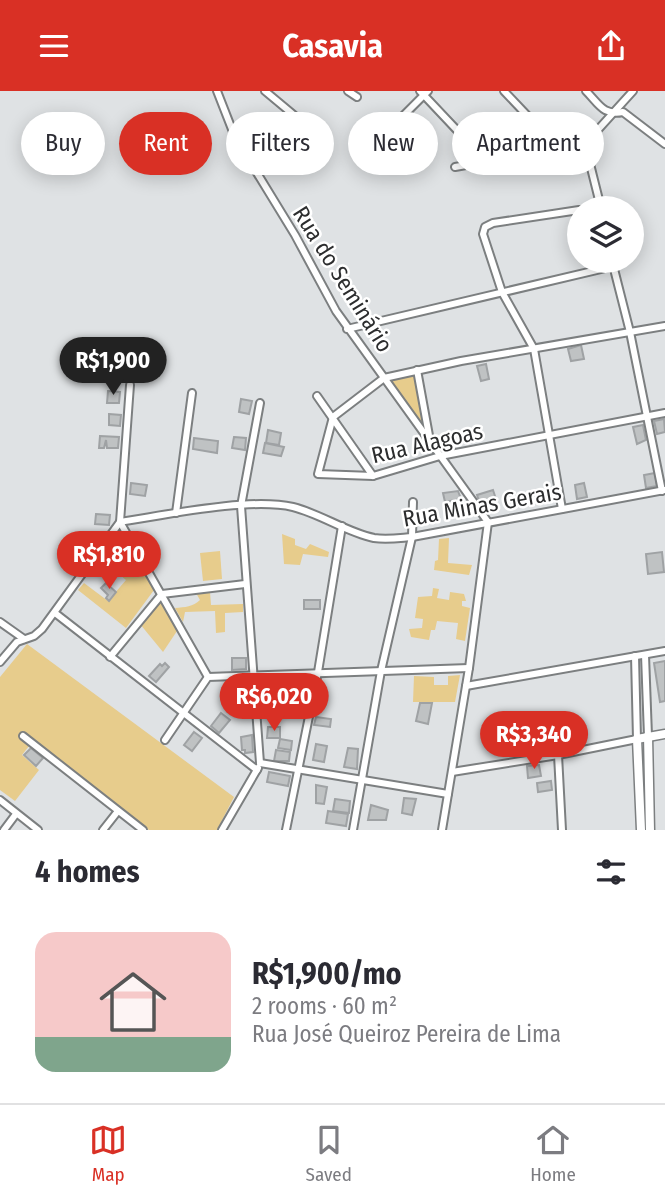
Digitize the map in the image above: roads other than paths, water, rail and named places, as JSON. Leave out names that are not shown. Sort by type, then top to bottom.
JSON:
[{"type":"street","name":"Rua do Seminário","points":[[217,91],[240,145],[295,235],[347,329],[488,522]]},
{"type":"street","points":[[265,91],[290,112]]},
{"type":"street","points":[[348,91],[356,97]]},
{"type":"street","points":[[504,91],[524,112]]},
{"type":"street","points":[[586,91],[606,111],[612,114],[623,112],[665,144]]},
{"type":"street","points":[[604,123],[633,91]]},
{"type":"street","points":[[406,112],[424,92],[452,123]]},
{"type":"street","points":[[593,175],[598,196]]},
{"type":"street","points":[[562,509],[534,349],[502,292],[483,235],[485,227],[493,223],[567,211]]},
{"type":"street","points":[[347,329],[577,273]]},
{"type":"street","points":[[615,273],[663,491]]},
{"type":"street","points":[[333,417],[384,377],[665,326]]},
{"type":"street","name":"Rua do Seminário","points":[[417,370],[430,442]]},
{"type":"street","points":[[0,662],[9,650],[42,629],[120,522],[130,385]]},
{"type":"street","points":[[176,513],[192,393]]},
{"type":"street","points":[[317,396],[373,476]]},
{"type":"street","points":[[222,830],[259,766],[241,506],[260,403]]},
{"type":"street","name":"Rua Alagoas","points":[[333,417],[318,474],[373,476],[440,456],[665,413]]},
{"type":"street","name":"Rua Minas Gerais","points":[[120,522],[241,506],[292,507],[372,537],[387,539],[412,537],[663,491]]},
{"type":"street","points":[[353,830],[381,671],[412,537],[413,502]]},
{"type":"street","points":[[120,522],[208,677]]},
{"type":"street","points":[[442,830],[469,668],[488,522]]},
{"type":"street","points":[[286,830],[318,672],[342,526]]},
{"type":"street","points":[[110,657],[162,594],[245,584]]},
{"type":"street","points":[[55,613],[184,715],[259,766],[448,794]]},
{"type":"street","points":[[0,622],[24,639]]},
{"type":"street","points":[[466,686],[665,651]]},
{"type":"street","points":[[645,655],[650,830]]},
{"type":"street","points":[[635,656],[641,830]]},
{"type":"street","points":[[208,677],[469,668]]},
{"type":"street","points":[[165,740],[208,677]]},
{"type":"street","points":[[452,772],[665,734]]},
{"type":"street","points":[[23,736],[143,830]]},
{"type":"street","points":[[558,755],[562,830]]},
{"type":"street","points":[[0,800],[38,830]]},
{"type":"street","points":[[103,830],[118,811]]},
{"type":"street","points":[[4,830],[16,814]]}]
